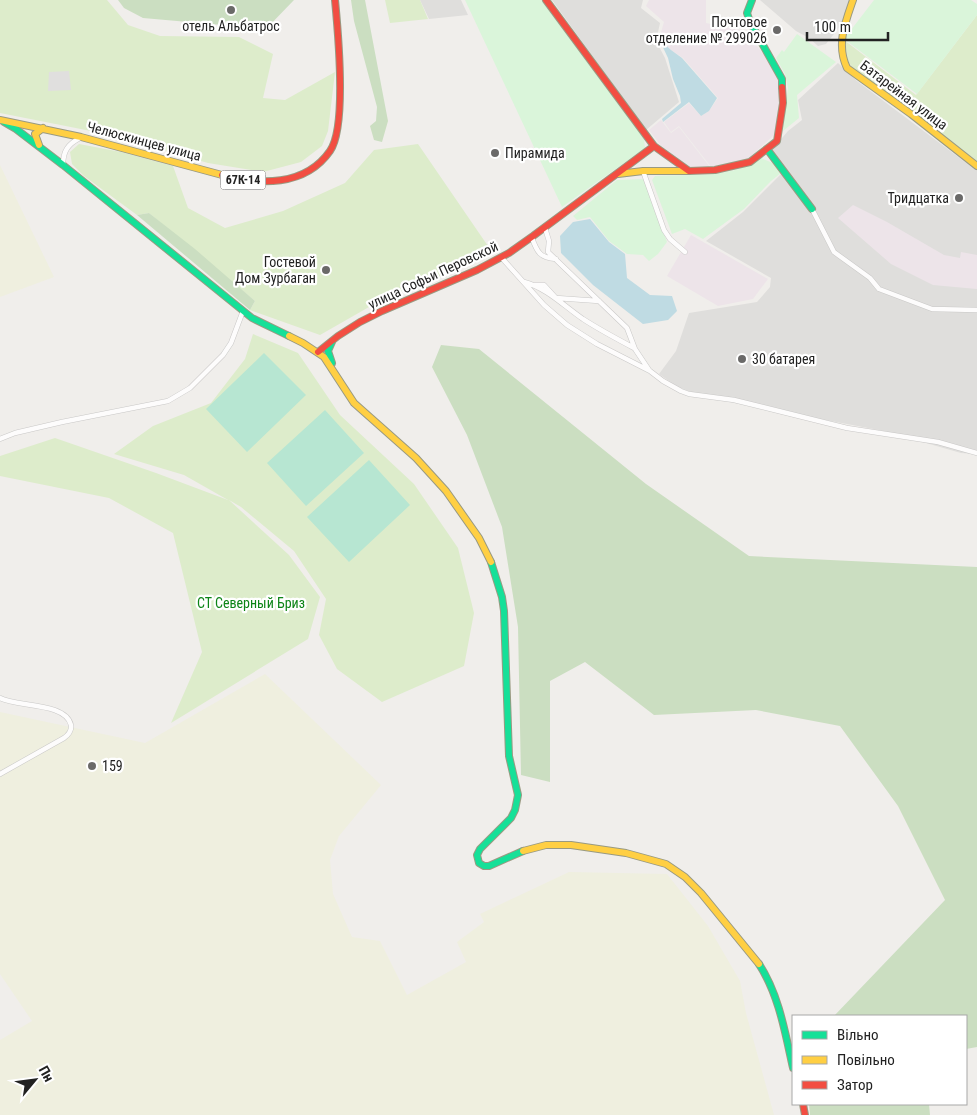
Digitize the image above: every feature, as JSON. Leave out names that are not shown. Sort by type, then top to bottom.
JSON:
[{"type":"main road","name":"Челюскинцев улица","points":[[0,120],[81,137],[242,180],[270,182],[296,177],[317,165],[331,150],[339,121],[339,43],[334,0]]},
{"type":"main road","points":[[546,0],[654,146],[689,171]]},
{"type":"main road","points":[[612,176],[644,171],[714,170],[750,162],[777,141],[781,124],[782,79],[750,22],[747,13],[752,0]]},
{"type":"main road","name":"Батарейная улица","points":[[853,0],[841,44],[843,61],[847,68],[911,114],[977,166]]},
{"type":"main road","points":[[0,120],[40,146],[243,311],[303,343],[324,357],[354,403],[416,458],[446,491],[479,538],[498,580],[504,611],[509,756],[518,795],[517,804],[511,818],[477,854],[479,862],[484,866],[489,866],[533,848],[547,845],[567,845],[656,860],[684,875],[745,945],[763,970],[777,1004],[792,1064]]},
{"type":"main road","points":[[28,125],[28,133],[40,146]]},
{"type":"main road","points":[[40,146],[35,134],[43,128]]},
{"type":"main road","name":"улица Софьи Перовской","points":[[318,352],[333,338],[388,308],[474,272],[501,258],[532,238],[654,146]]},
{"type":"main road","points":[[767,150],[812,209]]},
{"type":"main road","points":[[303,343],[314,345],[333,338]]},
{"type":"main road","points":[[333,338],[328,351],[337,375]]},
{"type":"street","points":[[63,165],[65,151],[70,143],[81,137]]},
{"type":"street","points":[[644,171],[664,230],[670,239],[685,252]]},
{"type":"street","points":[[812,209],[834,252],[870,278],[879,289],[932,309],[977,310]]},
{"type":"street","points":[[545,228],[549,241],[548,252],[627,328],[636,349],[650,371]]},
{"type":"street","points":[[532,238],[537,251],[547,259],[556,259]]},
{"type":"street","points":[[501,258],[544,305],[567,325],[597,344],[690,394],[734,400],[847,428],[938,442],[977,453],[977,446]]},
{"type":"street","points":[[524,282],[532,285],[544,285],[556,298],[583,319],[636,349]]},
{"type":"street","points":[[556,298],[599,301]]},
{"type":"street","points":[[0,439],[62,422],[168,400],[190,388],[222,355],[231,343],[243,311]]},
{"type":"street","points":[[0,698],[13,703],[39,705],[56,712],[68,719],[71,728],[64,738],[0,774]]},
{"type":"shaded area","points":[[420,0],[461,0],[468,15],[429,19]]},
{"type":"shaded area","points":[[552,0],[643,0],[641,8],[660,23],[656,41],[665,58],[679,102],[646,130]]},
{"type":"shaded area","points":[[649,0],[706,0],[706,23],[745,31],[780,75],[780,107],[777,132],[749,158],[711,167],[679,126],[671,132],[664,122],[689,103],[701,116],[709,111],[718,98],[683,58],[659,39],[664,22],[646,6]]},
{"type":"shaded area","points":[[760,0],[850,0],[845,20],[826,44],[818,46],[809,38],[796,31]]},
{"type":"shaded area","points":[[838,63],[857,81],[977,171],[977,454],[961,453],[884,431],[704,397],[676,386],[659,374],[676,351],[689,313],[757,302],[770,287],[771,278],[706,241],[743,212],[786,169],[771,151],[788,131],[802,120],[798,100]]},
{"type":"shaded area","points":[[69,71],[71,90],[48,91],[49,72]]},
{"type":"shaded area","points":[[661,120],[671,133],[679,127],[710,167],[690,168],[662,147],[649,130]]},
{"type":"shaded area","points":[[853,205],[944,255],[960,258],[961,252],[977,255],[977,289],[933,285],[891,264],[838,218]]},
{"type":"shaded area","points":[[691,235],[768,279],[753,299],[718,306],[667,276]]},
{"type":"green space","points":[[0,0],[107,0],[128,25],[160,36],[239,37],[273,54],[263,98],[285,100],[335,72],[328,131],[322,146],[301,162],[263,172],[208,163],[111,135],[0,113]]},
{"type":"green space","points":[[118,0],[294,0],[266,29],[143,18],[124,8]]},
{"type":"green space","points":[[351,0],[365,0],[388,121],[382,142],[374,140],[370,126],[376,121],[377,107],[354,21]]},
{"type":"green space","points":[[385,0],[420,0],[428,19],[390,23]]},
{"type":"green space","points":[[465,0],[541,0],[644,139],[645,148],[562,207]]},
{"type":"green space","points":[[874,0],[971,0],[977,4],[977,15],[917,94],[844,39]]},
{"type":"green space","points":[[977,15],[977,161],[854,71],[848,61],[844,40],[916,95]]},
{"type":"green space","points":[[797,34],[836,62],[797,95],[799,118],[783,131],[788,88],[785,74],[776,58],[782,50],[784,52]]},
{"type":"green space","points":[[79,144],[121,152],[173,166],[188,208],[225,228],[283,211],[345,183],[374,150],[418,144],[490,249],[472,264],[383,299],[320,335],[250,310],[255,301],[149,213],[137,215],[84,176],[72,164],[70,152]]},
{"type":"green space","points":[[761,158],[775,164],[781,173],[744,209],[703,239],[685,229],[672,234],[652,180],[655,176],[724,172],[750,165]]},
{"type":"green space","points":[[0,165],[54,277],[0,297]]},
{"type":"green space","points":[[645,179],[667,242],[658,254],[649,261],[643,255],[627,254],[609,241],[590,217],[577,220],[573,216],[617,180]]},
{"type":"green space","points":[[149,213],[195,249],[255,301],[250,310],[137,215]]},
{"type":"green space","name":"СТ Северный Бриз","points":[[253,334],[298,353],[340,415],[414,484],[458,548],[474,613],[464,666],[382,702],[337,669],[319,635],[326,599],[294,551],[241,507],[229,500],[289,555],[320,597],[308,639],[171,723],[202,652],[173,533],[109,498],[0,476],[0,456],[55,438],[228,500],[184,475],[114,454],[153,426],[211,403],[245,359]]},
{"type":"green space","points":[[441,345],[479,349],[646,484],[749,556],[977,567],[977,1047],[967,1049],[967,1015],[835,1015],[945,900],[898,806],[840,726],[756,710],[654,715],[585,662],[550,681],[550,782],[521,775],[518,627],[502,527],[467,435],[432,367]]},
{"type":"green space","points":[[264,353],[306,395],[247,452],[206,409]]},
{"type":"green space","points":[[325,410],[364,453],[306,506],[267,463]]},
{"type":"green space","points":[[369,460],[410,505],[349,562],[307,517]]},
{"type":"green space","points":[[265,674],[381,785],[339,836],[330,860],[333,894],[352,937],[380,941],[407,995],[466,962],[457,942],[484,922],[480,914],[569,872],[667,874],[708,926],[740,981],[746,1013],[774,1115],[0,1115],[0,1040],[32,1021],[0,974],[0,712],[145,743]]},
{"type":"green space","points":[[809,1105],[929,1105],[930,1115],[810,1115]]},
{"type":"water","points":[[659,39],[682,58],[717,98],[709,111],[701,116],[689,102],[663,122],[662,119],[681,103],[668,58]]},
{"type":"water","points":[[590,219],[609,242],[625,254],[627,278],[650,295],[672,296],[677,311],[668,320],[643,324],[593,285],[561,253],[560,236],[573,222]]},
{"type":"traffic: fast","points":[[752,0],[747,13],[750,22],[782,79],[782,87]]},
{"type":"traffic: fast","points":[[4,122],[63,165],[252,318],[289,336]]},
{"type":"traffic: fast","points":[[767,149],[812,209]]},
{"type":"traffic: fast","points":[[332,342],[328,351],[332,363]]},
{"type":"traffic: fast","points":[[491,562],[502,597],[504,611],[509,756],[518,795],[511,818],[480,849],[477,855],[479,863],[489,866],[523,851]]},
{"type":"traffic: fast","points":[[759,964],[772,988],[784,1027],[792,1063]]},
{"type":"traffic: slow","points":[[853,0],[842,42],[842,51],[847,68],[911,114],[977,166]]},
{"type":"traffic: slow","points":[[0,120],[81,137],[222,175]]},
{"type":"traffic: slow","points":[[39,145],[35,134],[43,128]]},
{"type":"traffic: slow","points":[[618,174],[643,171],[688,171]]},
{"type":"traffic: slow","points":[[289,336],[324,357],[354,403],[416,458],[446,491],[479,538],[491,562]]},
{"type":"traffic: slow","points":[[523,851],[546,845],[571,845],[626,853],[666,864],[685,877],[701,893],[759,964]]},
{"type":"traffic: jam","points":[[222,175],[251,181],[280,180],[295,177],[320,163],[330,151],[335,139],[340,101],[335,0]]},
{"type":"traffic: jam","points":[[546,0],[654,146],[689,171],[715,170],[750,162],[777,141],[783,103],[782,87]]},
{"type":"traffic: jam","points":[[318,352],[360,322],[477,270],[509,253],[654,146]]},
{"type":"traffic: jam","points":[[803,1105],[805,1115]]},
{"type":"place","name":"отель Альбатрос","points":[[231,10]]},
{"type":"place","name":"Почтовое отделение № 299026","points":[[777,30]]},
{"type":"place","name":"Пирамида","points":[[495,153]]},
{"type":"place","name":"Тридцатка","points":[[959,198]]},
{"type":"place","name":"Гостевой Дом Зурбаган","points":[[326,270]]},
{"type":"place","name":"30 батарея","points":[[742,359]]},
{"type":"place","name":"159","points":[[92,766]]}]
